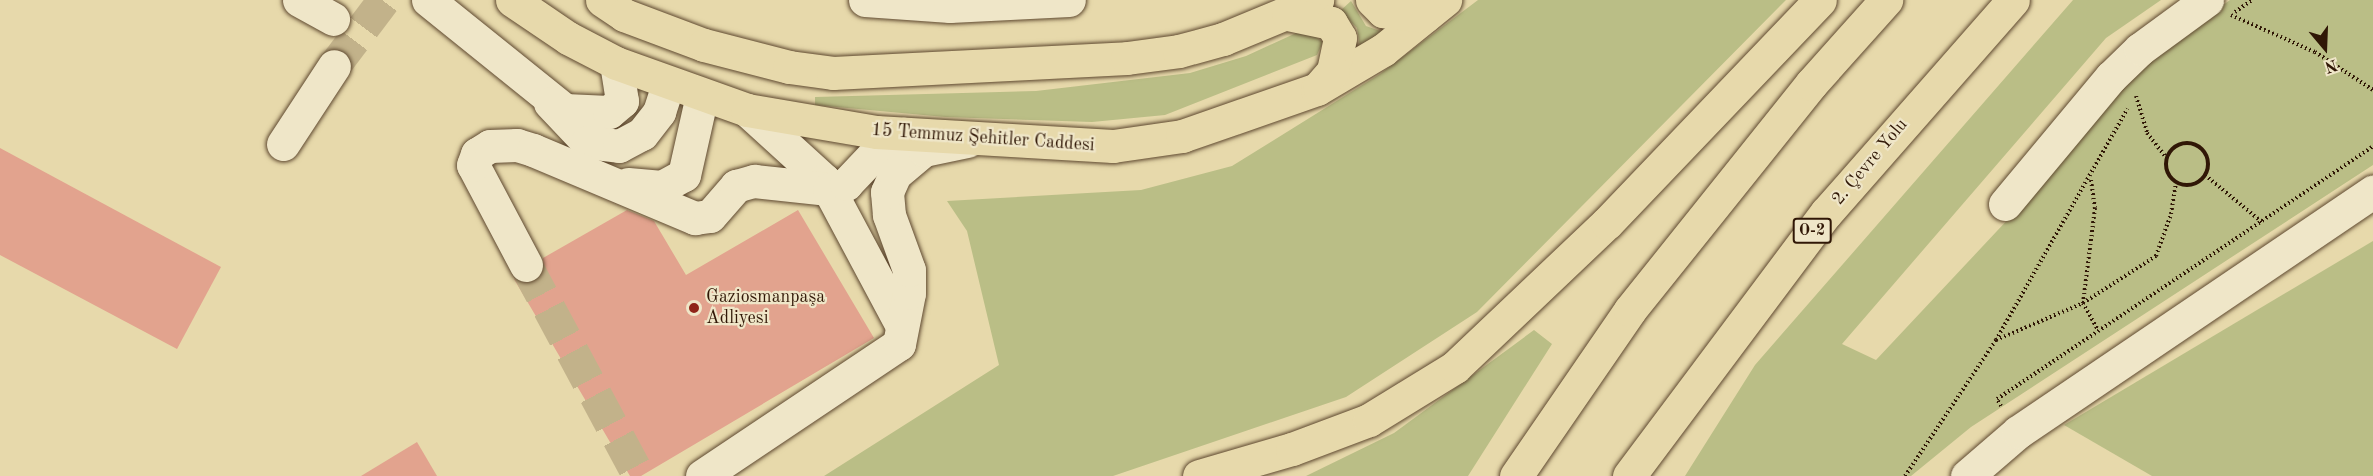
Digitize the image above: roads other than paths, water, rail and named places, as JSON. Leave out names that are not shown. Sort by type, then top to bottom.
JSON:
[{"type":"main road","name":"15 Temmuz Şehitler Caddesi","points":[[512,0],[568,38],[616,63],[668,85],[747,110],[904,134],[1062,146],[1145,143],[1204,129],[1317,89],[1383,50],[1435,8]]},
{"type":"main road","points":[[602,0],[624,15],[704,45],[789,68],[833,73],[1127,58],[1190,48],[1288,14],[1317,0]]},
{"type":"main road","points":[[1372,0],[1393,14],[1435,8]]},
{"type":"main road","points":[[1199,476],[1292,450],[1369,420],[1455,367],[1607,223],[1820,0]]},
{"type":"main road","points":[[1516,476],[1630,310],[1811,84],[1886,0]]},
{"type":"main road","name":"2. Çevre Yolu","points":[[1629,476],[1826,213],[2013,0]]},
{"type":"main road","points":[[1288,14],[1331,23],[1340,38],[1333,71],[1317,89]]},
{"type":"street","points":[[299,0],[333,19]]},
{"type":"street","points":[[428,0],[543,95],[565,110],[609,112],[622,101],[616,63]]},
{"type":"street","points":[[865,0],[950,6],[1069,0]]},
{"type":"street","points":[[2005,204],[2111,77],[2140,48],[2220,12]]},
{"type":"street","points":[[283,144],[334,66]]},
{"type":"street","points":[[543,95],[587,142],[619,146],[642,134],[659,112],[668,85]]},
{"type":"street","points":[[619,183],[662,187],[679,181],[691,160],[702,95]]},
{"type":"street","points":[[747,110],[829,189],[902,324]]},
{"type":"street","points":[[526,264],[478,179],[473,165],[477,154],[490,146],[517,145],[619,183],[695,218],[710,216],[736,186],[754,181],[829,189],[846,184],[883,145],[904,134]]},
{"type":"street","points":[[702,476],[876,363],[898,344],[909,294],[909,270],[889,214],[887,192],[896,174],[924,150],[969,140]]},
{"type":"street","points":[[1967,476],[2018,432],[2373,192]]},
{"type":"tunnel","points":[[334,66],[384,0]]},
{"type":"tunnel","points":[[526,265],[639,476]]},
{"type":"place","name":"Gaziosmanpaşa Adliyesi","points":[[694,308]]}]
